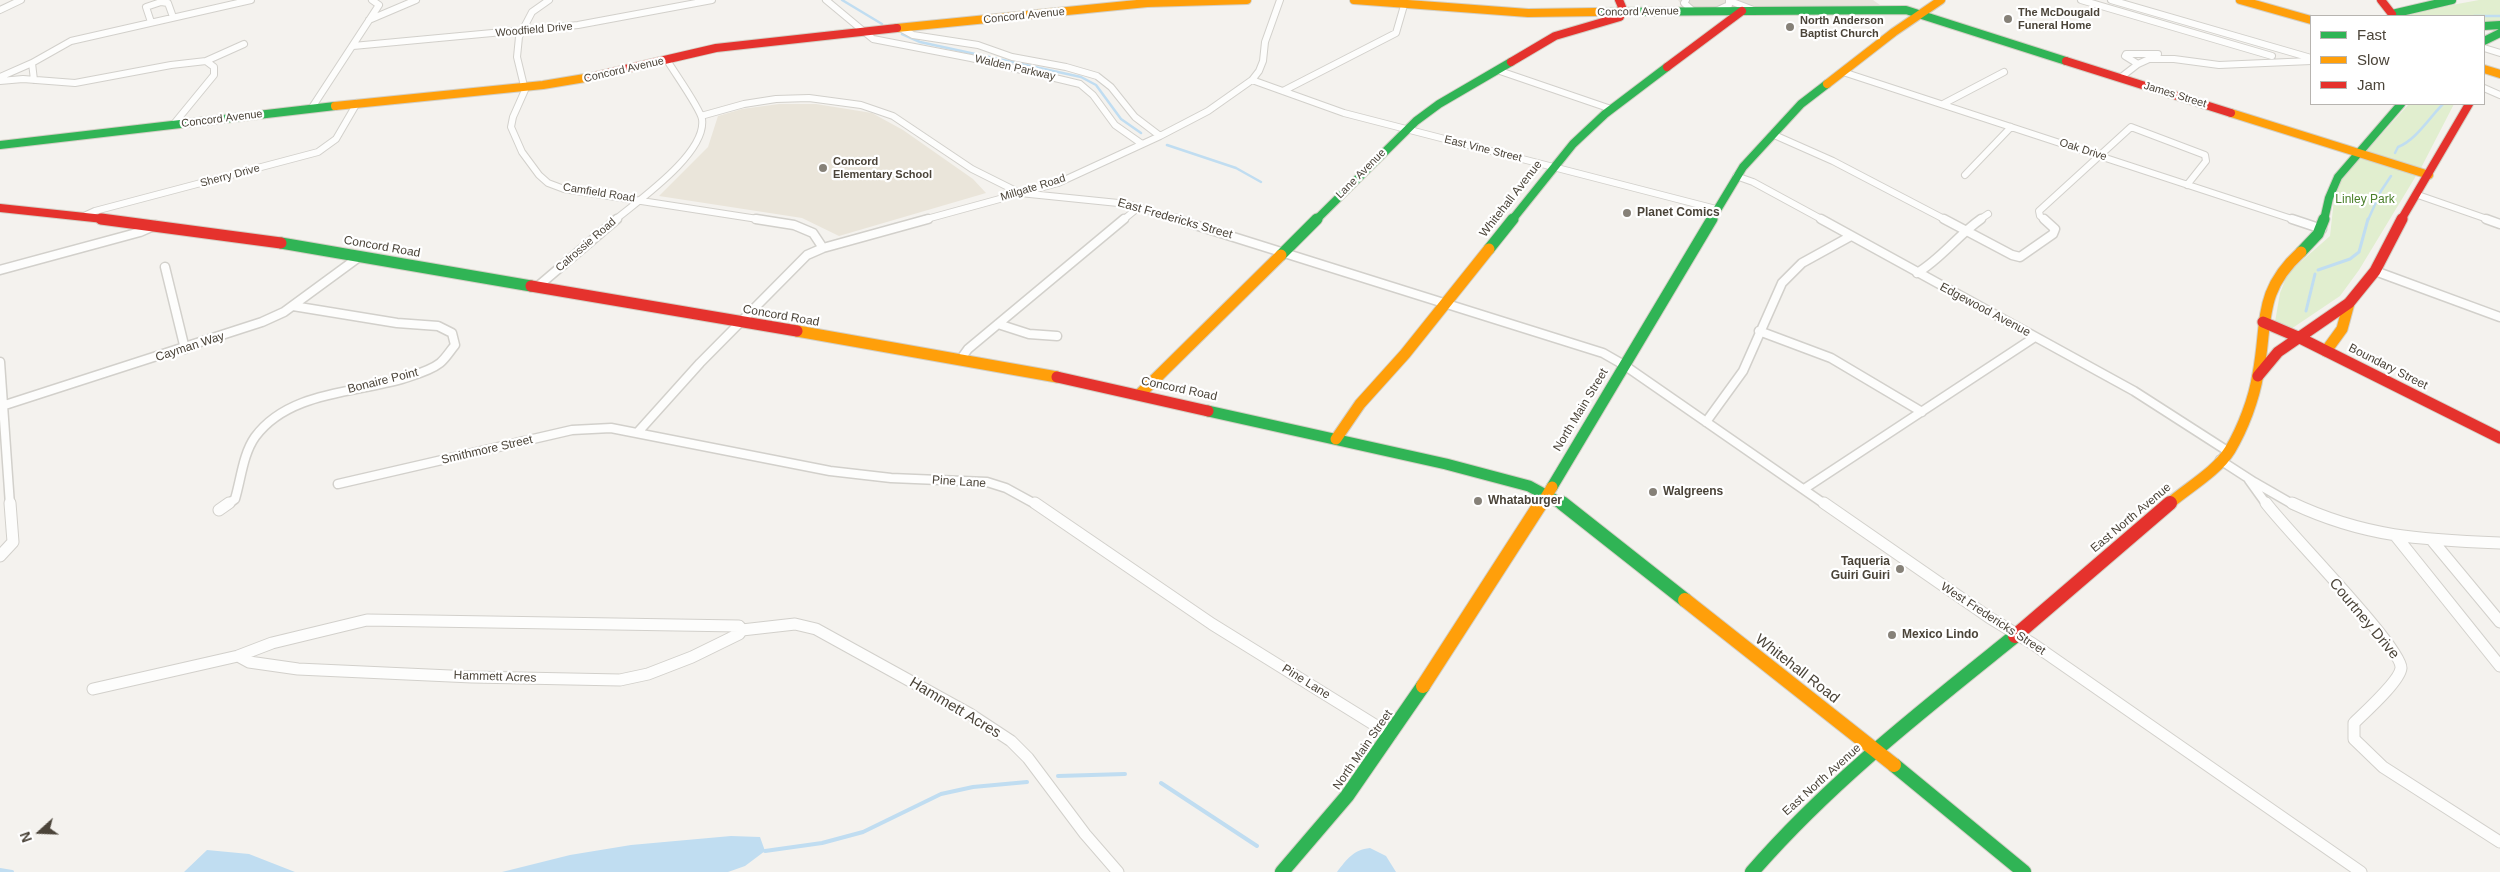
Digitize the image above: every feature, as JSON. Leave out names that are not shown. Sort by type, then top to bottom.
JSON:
[{"type":"street","points":[[0,10],[21,0]]},
{"type":"street","points":[[0,79],[71,41],[251,0]]},
{"type":"street","points":[[372,0],[379,5],[408,4]]},
{"type":"street","points":[[369,20],[416,0]]},
{"type":"street","points":[[525,87],[517,55],[518,32],[528,17],[549,0]]},
{"type":"street","name":"Woodfield Drive","points":[[353,46],[578,26],[712,0]]},
{"type":"street","points":[[826,0],[864,32]]},
{"type":"street","name":"Concord Avenue","points":[[0,145],[357,103],[582,80],[734,46],[1147,2],[1247,0]]},
{"type":"street","name":"Millgate Road","points":[[740,323],[751,314],[807,255],[823,248],[1058,183],[1160,136],[1208,111],[1252,80],[1263,61],[1265,42],[1280,0]]},
{"type":"street","name":"Concord Avenue","points":[[1354,0],[1406,2],[1528,13],[1896,9],[1921,14]]},
{"type":"street","points":[[1618,0],[1622,7],[1622,12]]},
{"type":"street","points":[[1686,0],[1684,3],[1693,11]]},
{"type":"street","points":[[1716,11],[1729,5],[1729,0],[1756,11]]},
{"type":"street","name":"North Main Street","points":[[1282,872],[1347,796],[1391,735],[1548,494],[1736,176],[1801,104],[1941,0]]},
{"type":"street","points":[[2081,0],[2272,56]]},
{"type":"street","points":[[2111,0],[2298,54],[2310,60]]},
{"type":"street","points":[[2240,0],[2310,20]]},
{"type":"street","points":[[2381,0],[2394,15]]},
{"type":"street","points":[[2420,0],[2432,4]]},
{"type":"street","points":[[2398,15],[2432,4],[2452,0]]},
{"type":"street","points":[[1283,91],[1391,36],[1400,26],[1406,2]]},
{"type":"street","points":[[151,22],[146,7],[154,3],[168,3],[173,17]]},
{"type":"street","points":[[312,109],[379,5]]},
{"type":"street","name":"Whitehall Avenue","points":[[1336,439],[1360,404],[1445,304],[1573,144],[1611,109],[1742,11]]},
{"type":"street","name":"Lane Avenue","points":[[1140,394],[1406,129],[1438,104],[1555,36],[1570,30],[1612,22],[1620,17],[1622,12]]},
{"type":"street","name":"James Street","points":[[1921,14],[2429,175]]},
{"type":"street","points":[[2485,26],[2500,25]]},
{"type":"street","name":"Walden Parkway","points":[[902,29],[913,35],[978,45],[1012,57],[1066,67],[1097,76],[1111,86],[1135,117],[1160,136]]},
{"type":"street","name":"Walden Parkway","points":[[864,32],[874,39],[886,43],[971,58],[1080,84],[1094,95],[1108,119],[1142,144]]},
{"type":"street","points":[[2485,40],[2500,33]]},
{"type":"street","points":[[0,79],[75,83],[171,65],[206,61],[244,44]]},
{"type":"street","points":[[2485,48],[2500,53]]},
{"type":"street","points":[[2138,64],[2125,56],[2126,54],[2168,54],[2232,60],[2298,54]]},
{"type":"street","points":[[2120,78],[2138,64],[2149,59],[2163,58],[2219,65],[2310,60]]},
{"type":"street","points":[[667,60],[701,116]]},
{"type":"street","points":[[173,125],[214,75],[214,67],[206,61]]},
{"type":"street","points":[[32,63],[34,80]]},
{"type":"street","points":[[2485,69],[2500,74]]},
{"type":"street","points":[[1496,70],[1611,109]]},
{"type":"street","name":"Oak Drive","points":[[1843,72],[2322,229]]},
{"type":"street","points":[[1942,104],[2004,72]]},
{"type":"street","name":"East Vine Street","points":[[1252,80],[1344,113],[1716,209]]},
{"type":"street","name":"Camfield Road","points":[[525,87],[510,122],[511,133],[543,180],[554,186],[794,224],[812,233],[823,248]]},
{"type":"street","points":[[2485,88],[2500,94]]},
{"type":"street","name":"East Fredericks Street","points":[[701,116],[769,99],[809,98],[861,105],[893,116],[972,168],[1020,193],[1103,200],[1139,207],[1283,251],[1445,304],[1586,346],[1624,365]]},
{"type":"street","name":"Sherry Drive","points":[[82,218],[95,211],[318,152],[336,139],[357,103]]},
{"type":"street","points":[[2322,229],[2330,190],[2338,177],[2400,105]]},
{"type":"street","points":[[2258,376],[2278,352],[2349,303],[2375,272],[2396,229],[2418,195],[2468,105]]},
{"type":"street","name":"Calrossie Road","points":[[537,288],[640,200],[692,151],[701,135],[701,116]]},
{"type":"street","points":[[1965,175],[2011,127]]},
{"type":"street","points":[[1772,134],[1831,160],[1964,231],[2012,255],[2020,257],[2053,234],[2055,229],[2040,216],[2039,211],[2131,128],[2139,128],[2206,155],[2206,161],[2187,185]]},
{"type":"street","name":"Edgewood Avenue","points":[[1736,176],[1753,182],[2035,338],[2134,390],[2229,452]]},
{"type":"street","points":[[2418,195],[2500,224]]},
{"type":"street","points":[[960,360],[968,349],[1139,207]]},
{"type":"street","name":"Concord Road","points":[[0,208],[156,225],[359,257],[1045,374],[1140,394],[1499,477],[1548,494]]},
{"type":"street","points":[[1917,273],[1929,266],[1964,231],[1988,214]]},
{"type":"street","points":[[0,270],[140,232],[156,225]]},
{"type":"street","name":"East North Avenue","points":[[1752,872],[1780,836],[1875,750],[2016,635],[2229,452],[2258,376],[2263,322],[2274,280],[2322,229]]},
{"type":"street","points":[[1706,422],[1743,371],[1759,331],[1782,283],[1802,263],[1851,236]]},
{"type":"street","name":"Cayman Way","points":[[5,405],[241,330],[293,306],[359,257]]},
{"type":"street","points":[[165,267],[185,348]]},
{"type":"street","points":[[2375,272],[2500,317]]},
{"type":"street","points":[[2326,351],[2347,320],[2349,303]]},
{"type":"street","name":"Bonaire Point","points":[[219,510],[235,499],[251,445],[258,433],[271,421],[312,399],[402,378],[427,370],[446,358],[454,345],[452,334],[438,326],[397,323],[293,306]]},
{"type":"street","name":"Boundary Street","points":[[2263,322],[2298,337],[2500,438]]},
{"type":"street","points":[[638,432],[671,394],[740,323]]},
{"type":"street","points":[[998,324],[1029,334],[1058,336]]},
{"type":"street","points":[[1759,331],[1831,358],[1922,412]]},
{"type":"street","points":[[1804,489],[2035,338]]},
{"type":"street","points":[[0,362],[5,405],[13,542],[0,556]]},
{"type":"street","name":"West Fredericks Street","points":[[1624,365],[2361,872]]},
{"type":"street","name":"Smithmore Street","points":[[338,484],[572,430],[595,428],[638,432]]},
{"type":"street","name":"Pine Lane","points":[[638,432],[830,471],[892,478],[987,482],[1006,488],[1027,498],[1212,624],[1391,735]]},
{"type":"street","points":[[2220,460],[2249,480],[2318,514],[2367,531],[2431,539],[2500,543]]},
{"type":"street","name":"Courtney Drive","points":[[2249,480],[2275,516],[2376,629],[2401,662],[2401,671],[2385,692],[2354,723],[2354,739],[2383,766],[2500,842]]},
{"type":"street","name":"Whitehall Road","points":[[1548,494],[1600,532],[1875,750],[2024,872]]},
{"type":"street","points":[[2395,535],[2500,666]]},
{"type":"street","points":[[2431,539],[2500,622]]},
{"type":"street","name":"Hammett Acres","points":[[93,689],[238,656],[272,643],[367,620],[739,626],[742,630]]},
{"type":"street","name":"Hammett Acres","points":[[238,656],[249,662],[298,669],[472,677],[620,680],[648,674],[692,657],[739,634],[742,630],[795,624],[816,629],[970,714],[1011,741],[1028,758],[1085,834],[1118,872]]},
{"type":"shaded area","points":[[1678,0],[1873,0],[1880,5],[1684,9]]},
{"type":"shaded area","name":"Concord Elementary School","points":[[779,104],[816,104],[872,113],[903,130],[973,179],[986,193],[839,236],[802,218],[659,196],[708,147],[718,116],[742,109]]},
{"type":"green space","points":[[2479,0],[2500,0],[2500,23],[2485,24],[2485,15],[2410,15],[2414,12]]},
{"type":"green space","name":"Linley Park","points":[[2408,105],[2453,105],[2422,166],[2359,270],[2340,296],[2291,329],[2275,322],[2280,293],[2288,273],[2330,236],[2335,190],[2341,179]]},
{"type":"water","points":[[731,836],[760,837],[765,851],[745,866],[728,872],[502,872],[570,855],[631,845]]},
{"type":"water","points":[[1370,848],[1386,856],[1396,872],[1337,872],[1347,859],[1355,853]]},
{"type":"water","points":[[207,850],[249,854],[295,872],[184,872]]},
{"type":"waterway","points":[[842,0],[882,24]]},
{"type":"waterway","points":[[2485,16],[2500,16]]},
{"type":"waterway","points":[[902,34],[920,42],[1081,77],[1096,85],[1121,119],[1141,133]]},
{"type":"waterway","points":[[2395,153],[2398,147],[2411,139],[2442,105]]},
{"type":"waterway","points":[[1167,145],[1236,168],[1261,182]]},
{"type":"waterway","points":[[2368,220],[2381,191],[2391,176]]},
{"type":"waterway","points":[[2318,270],[2350,259],[2359,252],[2368,219]]},
{"type":"waterway","points":[[2306,311],[2315,274]]},
{"type":"waterway","points":[[1058,776],[1125,774]]},
{"type":"waterway","points":[[765,851],[822,843],[863,832],[941,794],[973,787],[1027,782]]},
{"type":"waterway","points":[[1161,783],[1257,846]]},
{"type":"waterway","points":[[0,870],[12,872]]},
{"type":"traffic: fast","points":[[2392,14],[2452,0]]},
{"type":"traffic: fast","points":[[1596,12],[1906,10],[2066,61]]},
{"type":"traffic: fast","points":[[2485,26],[2500,25]]},
{"type":"traffic: fast","points":[[2485,40],[2500,33]]},
{"type":"traffic: fast","points":[[1281,255],[1416,121],[1439,104],[1511,62]]},
{"type":"traffic: fast","points":[[1489,249],[1573,144],[1605,114],[1667,67]]},
{"type":"traffic: fast","points":[[1552,487],[1743,167],[1801,104],[1827,84]]},
{"type":"traffic: fast","points":[[2301,252],[2312,243],[2323,225],[2332,188],[2338,177],[2400,105]]},
{"type":"traffic: fast","points":[[0,145],[335,106]]},
{"type":"traffic: fast","points":[[281,243],[531,286]]},
{"type":"traffic: fast","points":[[1208,411],[1446,464],[1529,486],[1565,505],[1685,600]]},
{"type":"traffic: fast","points":[[1752,872],[1781,839],[1844,777],[1911,719],[2015,636]]},
{"type":"traffic: fast","points":[[1282,872],[1347,796],[1423,686]]},
{"type":"traffic: fast","points":[[1894,765],[2024,872]]},
{"type":"traffic: slow","points":[[897,28],[1147,3],[1247,0]]},
{"type":"traffic: slow","points":[[1354,0],[1528,13],[1596,12]]},
{"type":"traffic: slow","points":[[1827,84],[1894,32],[1941,0]]},
{"type":"traffic: slow","points":[[2240,0],[2310,20]]},
{"type":"traffic: slow","points":[[2485,69],[2500,74]]},
{"type":"traffic: slow","points":[[335,106],[543,85],[591,77]]},
{"type":"traffic: slow","points":[[2231,113],[2429,175]]},
{"type":"traffic: slow","points":[[1336,439],[1360,404],[1405,354],[1489,249]]},
{"type":"traffic: slow","points":[[2170,503],[2211,469],[2230,450],[2246,413],[2258,376],[2269,293],[2286,265],[2301,252]]},
{"type":"traffic: slow","points":[[1140,394],[1281,255]]},
{"type":"traffic: slow","points":[[2326,351],[2342,329],[2349,303]]},
{"type":"traffic: slow","points":[[797,331],[1057,377]]},
{"type":"traffic: slow","points":[[1423,686],[1552,487]]},
{"type":"traffic: slow","points":[[1685,600],[1894,765]]},
{"type":"traffic: jam","points":[[1511,62],[1555,36],[1605,23],[1620,17],[1622,7],[1619,0]]},
{"type":"traffic: jam","points":[[2381,0],[2392,14]]},
{"type":"traffic: jam","points":[[1667,67],[1742,11]]},
{"type":"traffic: jam","points":[[591,77],[716,48],[897,28]]},
{"type":"traffic: jam","points":[[2066,61],[2231,113]]},
{"type":"traffic: jam","points":[[2258,376],[2278,352],[2349,303],[2375,271],[2396,229],[2468,105]]},
{"type":"traffic: jam","points":[[0,208],[156,225],[281,243]]},
{"type":"traffic: jam","points":[[531,286],[797,331]]},
{"type":"traffic: jam","points":[[2263,322],[2298,337],[2500,438]]},
{"type":"traffic: jam","points":[[1057,377],[1208,411]]},
{"type":"traffic: jam","points":[[2015,636],[2170,503]]},
{"type":"place","name":"The McDougald Funeral Home","points":[[2008,19]]},
{"type":"place","name":"North Anderson Baptist Church","points":[[1790,27]]},
{"type":"place","name":"Concord Elementary School","points":[[823,168]]},
{"type":"place","name":"Planet Comics","points":[[1627,213]]},
{"type":"place","name":"Walgreens","points":[[1653,492]]},
{"type":"place","name":"Whataburger","points":[[1478,501]]},
{"type":"place","name":"Taqueria Guiri Guiri","points":[[1900,569]]},
{"type":"place","name":"Mexico Lindo","points":[[1892,635]]}]
